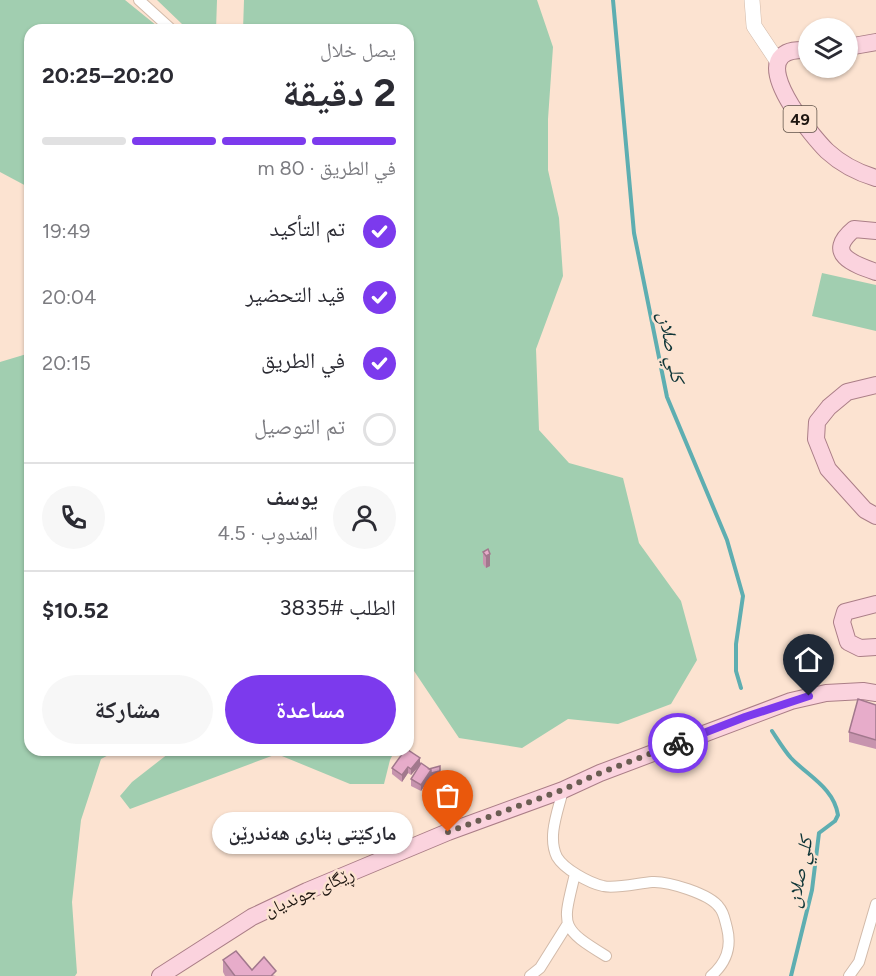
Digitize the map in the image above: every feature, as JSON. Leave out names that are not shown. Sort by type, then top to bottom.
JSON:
[{"type":"main road","points":[[858,45],[876,42]]},
{"type":"main road","points":[[778,62],[781,56],[798,51]]},
{"type":"main road","name":"49","points":[[778,62],[778,80],[784,94],[803,122],[828,151],[844,164],[876,178]]},
{"type":"main road","points":[[876,231],[854,229],[844,237],[841,246],[842,255],[852,264],[876,272]]},
{"type":"main road","points":[[876,385],[847,392],[829,407],[817,422],[816,439],[828,469],[865,510],[876,516]]},
{"type":"main road","points":[[876,604],[845,612],[842,622],[848,642],[860,648],[876,647]]},
{"type":"main road","name":"ڕێگای جوندیان","points":[[160,976],[252,917],[307,891],[448,832],[791,701],[843,691],[876,693]]},
{"type":"street","points":[[139,0],[165,24]]},
{"type":"street","points":[[752,0],[754,26],[778,62]]},
{"type":"street","points":[[562,790],[552,841],[558,858],[575,874],[603,887],[656,881],[711,898],[721,908],[729,936],[729,950],[721,967],[711,976]]},
{"type":"street","points":[[575,874],[566,916],[567,925],[572,934],[606,956]]},
{"type":"street","points":[[849,976],[859,962],[876,904]]},
{"type":"street","points":[[530,976],[540,968],[567,925]]},
{"type":"green space","points":[[0,0],[125,0],[155,24],[24,24],[24,185],[0,172]]},
{"type":"green space","points":[[157,0],[217,0],[216,24],[182,24]]},
{"type":"green space","points":[[244,0],[537,0],[553,47],[548,119],[548,170],[559,218],[563,276],[536,349],[539,430],[569,463],[623,478],[639,543],[681,601],[697,660],[671,704],[618,724],[568,719],[522,748],[459,738],[414,671],[414,24],[243,24]]},
{"type":"green space","points":[[822,273],[876,285],[876,331],[812,316]]},
{"type":"green space","points":[[24,355],[24,756],[107,756],[101,759],[81,820],[72,902],[77,973],[75,976],[0,976],[0,362]]},
{"type":"green space","points":[[165,756],[272,756],[130,809],[120,796],[132,782]]},
{"type":"green space","points":[[282,756],[392,756],[384,784],[350,784]]},
{"type":"building","points":[[488,549],[490,554],[486,556],[483,552]]},
{"type":"building","points":[[858,699],[876,705],[876,740],[849,732]]},
{"type":"building","points":[[414,754],[420,758],[411,769],[408,767],[402,775],[392,768],[401,756],[414,756]]},
{"type":"building","points":[[421,763],[431,770],[421,785],[411,779]]},
{"type":"building","points":[[440,766],[440,771],[431,773],[429,769]]},
{"type":"building","points":[[236,951],[252,970],[264,957],[276,971],[271,976],[235,976],[223,960]]},
{"type":"waterway","name":"كلي صلان","points":[[613,0],[634,233],[667,397],[727,540],[743,596],[736,644],[736,671],[741,688]]},
{"type":"waterway","name":"كلي صلان","points":[[772,731],[791,758],[826,790],[836,806],[838,815],[835,821],[819,833],[812,890],[791,976]]},
{"type":"way so far","points":[[448,832],[562,790],[678,743]]},
{"type":"place","name":"مارکێتی بناری هەندرێن","points":[[448,832]]},
{"type":"route","points":[[678,743],[745,717],[809,696]]}]
